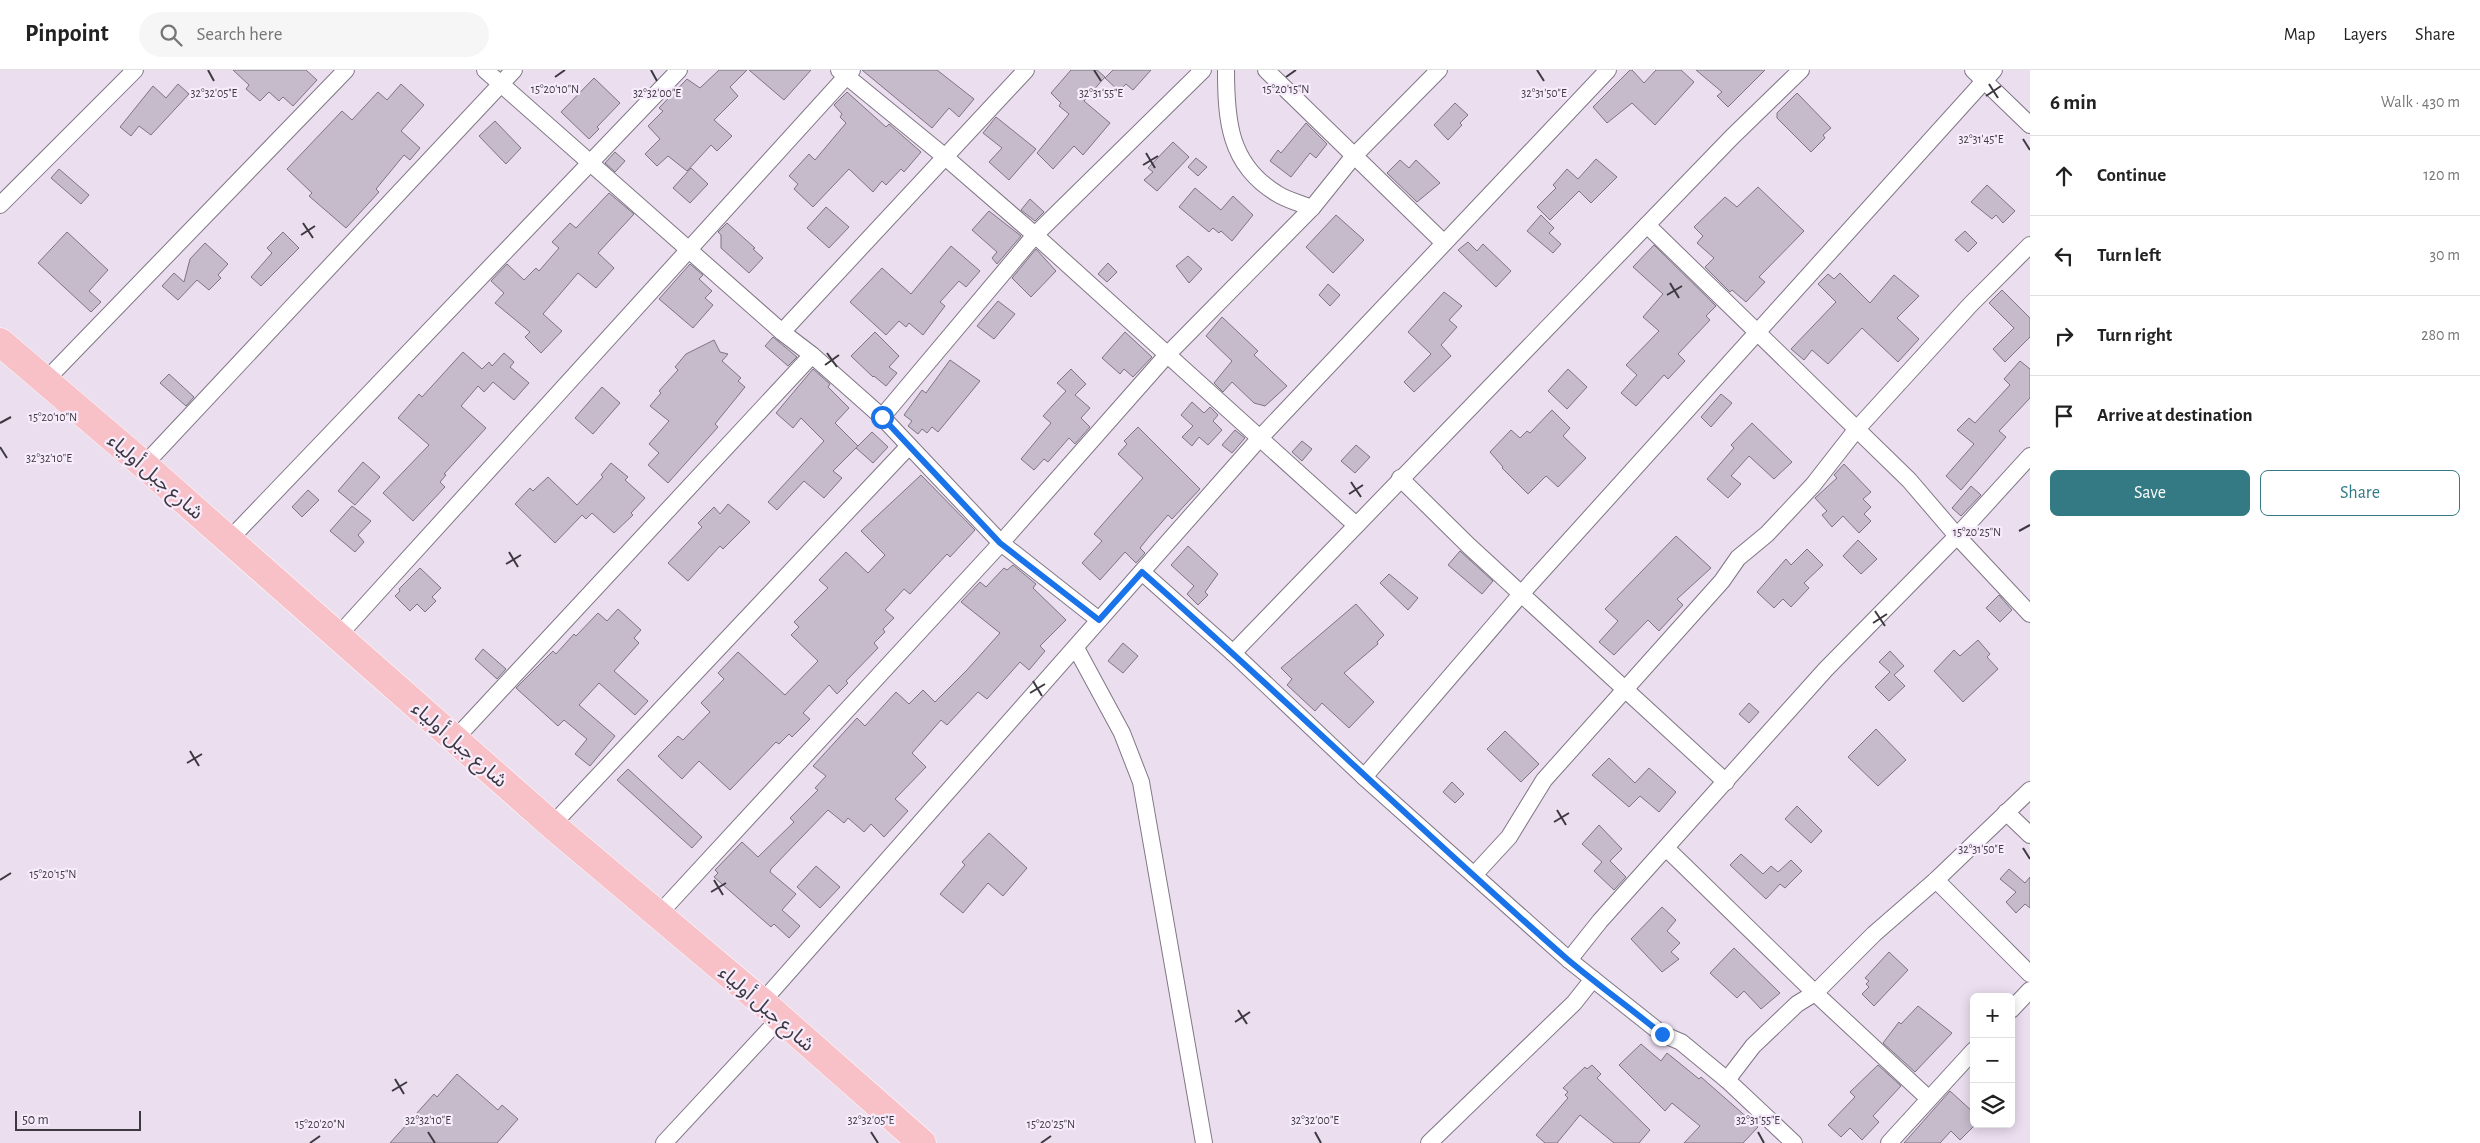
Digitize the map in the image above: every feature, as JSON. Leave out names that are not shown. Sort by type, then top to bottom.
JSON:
[{"type":"highway","name":"شارع جبل أولياء","points":[[0,342],[144,465],[454,740],[771,1010],[922,1143]]},
{"type":"street","points":[[0,205],[135,70]]},
{"type":"street","points":[[44,381],[346,70]]},
{"type":"street","points":[[486,70],[782,332],[812,355],[882,417],[1000,543],[1099,620]]},
{"type":"street","points":[[144,465],[514,70]]},
{"type":"street","points":[[229,540],[679,70]]},
{"type":"street","points":[[782,332],[1026,70]]},
{"type":"street","points":[[882,417],[1034,235],[1203,70]]},
{"type":"street","points":[[1226,70],[1226,113],[1240,158],[1276,193],[1312,208]]},
{"type":"street","points":[[1266,70],[1353,157],[1444,243]]},
{"type":"street","points":[[658,915],[1000,543],[1166,356],[1312,208],[1353,157],[1439,70]]},
{"type":"street","points":[[664,1143],[771,1010],[1099,620],[1259,439],[1608,70]]},
{"type":"street","points":[[1234,653],[1400,478],[1732,136],[1801,70]]},
{"type":"street","points":[[337,637],[846,72],[1034,235],[1166,356],[1356,525]]},
{"type":"street","points":[[1364,777],[1522,593],[1757,332],[1984,74],[2030,126]]},
{"type":"street","points":[[1647,225],[1909,480],[1957,536],[2030,614]]},
{"type":"street","points":[[1474,875],[1509,836],[1544,780],[1722,581],[1738,558],[1768,534],[1813,485],[1856,430],[1970,305],[2030,245]]},
{"type":"street","points":[[454,740],[812,355]]},
{"type":"street","points":[[552,825],[909,446]]},
{"type":"street","points":[[1569,960],[1600,922],[1826,669],[1957,536],[2030,456]]},
{"type":"street","points":[[1400,478],[1469,546],[1626,688],[1726,782]]},
{"type":"street","points":[[1142,572],[1234,653],[1364,777],[1569,960],[1662,1034],[1681,1042],[1727,1080],[1794,1143]]},
{"type":"street","points":[[1076,648],[1122,733],[1141,782],[1204,1143]]},
{"type":"street","points":[[1727,1080],[1753,1046],[1797,1004],[1815,994],[1874,934],[1936,880],[2030,790]]},
{"type":"street","points":[[2006,812],[2030,835]]},
{"type":"street","points":[[1666,848],[1815,994],[1928,1098]]},
{"type":"street","points":[[1936,880],[2030,974]]},
{"type":"street","points":[[1429,1143],[1574,1003],[1593,979]]},
{"type":"street","points":[[2015,1006],[2030,990]]},
{"type":"street","points":[[1889,1143],[1928,1098],[1970,1054]]},
{"type":"building","points":[[233,70],[306,70],[317,80],[293,106],[283,97],[279,101],[269,92],[260,101],[246,89],[249,85]]},
{"type":"building","points":[[719,70],[747,70],[730,87],[738,96],[714,120],[732,136],[717,151],[711,145],[687,171],[668,156],[657,166],[645,154],[660,139],[648,126],[663,111],[659,108],[687,79],[700,88]]},
{"type":"building","points":[[749,70],[811,70],[784,100]]},
{"type":"building","points":[[862,70],[937,70],[974,99],[959,117],[949,108],[932,128]]},
{"type":"building","points":[[1071,70],[1097,70],[1105,77],[1084,101],[1110,123],[1083,155],[1074,146],[1053,169],[1037,153],[1069,114],[1059,106],[1061,103],[1051,93]]},
{"type":"building","points":[[1113,70],[1151,70],[1133,90],[1126,84],[1119,91],[1105,78]]},
{"type":"building","points":[[1630,70],[1644,83],[1656,70],[1681,70],[1694,82],[1655,125],[1632,103],[1607,123],[1593,107]]},
{"type":"building","points":[[1696,70],[1765,70],[1728,107],[1717,96],[1722,92]]},
{"type":"building","points":[[594,78],[620,103],[597,127],[599,129],[589,139],[561,112]]},
{"type":"building","points":[[178,84],[189,94],[151,135],[139,126],[131,136],[120,127],[153,86],[166,98]]},
{"type":"building","points":[[401,84],[424,105],[401,131],[420,148],[410,160],[404,155],[376,189],[379,192],[346,228],[309,196],[312,193],[287,169],[342,111],[352,120],[378,92],[387,100]]},
{"type":"building","points":[[847,92],[886,127],[889,124],[921,152],[904,172],[901,169],[886,185],[882,181],[873,192],[849,169],[813,207],[794,189],[798,184],[789,176],[809,154],[815,160],[846,123],[840,117],[842,114],[834,105]]},
{"type":"building","points":[[1797,93],[1831,128],[1823,135],[1825,138],[1811,152],[1777,118],[1777,113]]},
{"type":"building","points":[[1455,103],[1468,115],[1460,123],[1462,125],[1448,140],[1434,125]]},
{"type":"building","points":[[996,117],[1036,149],[1009,180],[989,162],[1002,148],[983,133]]},
{"type":"building","points":[[495,121],[521,148],[506,164],[479,136]]},
{"type":"building","points":[[1306,123],[1327,144],[1316,158],[1310,153],[1291,177],[1270,161],[1278,150],[1281,153]]},
{"type":"building","points":[[1173,142],[1189,157],[1157,191],[1144,180],[1153,172],[1148,168]]},
{"type":"building","points":[[615,152],[625,161],[615,172],[605,163]]},
{"type":"building","points":[[1196,158],[1207,167],[1198,176],[1188,167]]},
{"type":"building","points":[[1596,159],[1617,177],[1591,203],[1579,191],[1550,220],[1537,207],[1556,188],[1553,185],[1567,169],[1578,179]]},
{"type":"building","points":[[1400,160],[1409,168],[1416,160],[1440,183],[1417,202],[1387,173]]},
{"type":"building","points":[[691,168],[708,184],[690,203],[673,188]]},
{"type":"building","points":[[59,169],[89,195],[81,204],[51,178]]},
{"type":"building","points":[[1987,185],[2015,211],[2003,223],[1996,215],[1992,219],[1971,202]]},
{"type":"building","points":[[1758,187],[1804,231],[1759,277],[1765,282],[1746,302],[1732,290],[1730,292],[1705,267],[1714,258],[1697,243],[1703,236],[1694,227],[1725,197],[1737,207]]},
{"type":"building","points":[[1195,188],[1221,210],[1233,196],[1253,215],[1232,241],[1221,231],[1219,233],[1213,228],[1209,232],[1179,207]]},
{"type":"building","points":[[609,193],[634,214],[598,253],[614,268],[596,288],[578,273],[543,314],[562,331],[541,353],[525,337],[530,332],[495,303],[504,293],[491,281],[507,264],[524,280],[536,268],[539,271],[559,248],[552,242],[570,223],[576,228]]},
{"type":"building","points":[[1030,199],[1044,212],[1035,221],[1021,210]]},
{"type":"building","points":[[826,207],[849,227],[829,248],[807,228]]},
{"type":"building","points":[[989,211],[1021,236],[997,264],[992,258],[997,252],[972,230]]},
{"type":"building","points":[[1336,215],[1364,240],[1333,273],[1306,247]]},
{"type":"building","points":[[1541,215],[1554,228],[1549,233],[1561,244],[1553,253],[1527,231]]},
{"type":"building","points":[[727,223],[755,248],[753,249],[763,258],[749,273],[721,248],[721,235],[718,232]]},
{"type":"building","points":[[1965,231],[1977,243],[1968,252],[1955,240]]},
{"type":"building","points":[[67,232],[108,270],[89,291],[101,302],[91,312],[38,263]]},
{"type":"building","points":[[283,232],[299,248],[261,286],[251,277],[272,253],[267,248]]},
{"type":"building","points":[[1468,242],[1477,251],[1483,244],[1511,271],[1496,287],[1458,250]]},
{"type":"building","points":[[205,243],[228,264],[218,275],[221,278],[209,290],[197,280],[178,300],[162,286],[174,273],[184,282],[190,259]]},
{"type":"building","points":[[1654,245],[1716,306],[1706,316],[1710,320],[1678,354],[1685,361],[1668,379],[1664,375],[1636,406],[1621,393],[1637,375],[1626,365],[1659,331],[1643,317],[1663,294],[1633,267]]},
{"type":"building","points":[[951,246],[980,271],[966,287],[959,281],[940,302],[945,306],[923,335],[909,323],[906,327],[899,321],[886,335],[850,302],[882,268],[911,294]]},
{"type":"building","points":[[1036,249],[1056,271],[1031,297],[1012,278]]},
{"type":"building","points":[[1188,256],[1202,269],[1189,283],[1176,266]]},
{"type":"building","points":[[1108,263],[1117,272],[1107,282],[1098,274]]},
{"type":"building","points":[[690,264],[703,275],[699,279],[712,291],[705,298],[713,305],[693,328],[659,299]]},
{"type":"building","points":[[1840,273],[1870,303],[1894,275],[1919,296],[1897,318],[1919,339],[1898,362],[1862,328],[1828,364],[1812,350],[1804,360],[1791,349],[1836,302],[1818,284],[1828,274],[1834,279]]},
{"type":"building","points":[[1328,284],[1340,295],[1330,306],[1319,295]]},
{"type":"building","points":[[2002,290],[2030,318],[2030,337],[2005,362],[1993,349],[2014,328],[1989,303]]},
{"type":"building","points":[[1444,292],[1462,306],[1449,320],[1457,327],[1441,345],[1451,356],[1414,392],[1404,382],[1431,354],[1408,332]]},
{"type":"building","points":[[998,301],[1015,314],[994,339],[977,326]]},
{"type":"building","points":[[1222,317],[1258,351],[1254,355],[1287,386],[1265,406],[1254,403],[1232,382],[1223,392],[1214,383],[1232,361],[1206,336]]},
{"type":"building","points":[[875,332],[899,356],[889,367],[897,373],[886,386],[873,377],[851,356]]},
{"type":"building","points":[[1125,332],[1152,357],[1133,377],[1124,369],[1120,374],[1102,358]]},
{"type":"building","points":[[773,337],[797,357],[788,366],[765,346]]},
{"type":"building","points":[[714,340],[720,352],[728,354],[722,361],[741,378],[738,381],[745,387],[715,424],[718,427],[668,483],[648,465],[659,453],[649,444],[669,421],[650,406],[661,393],[659,391],[678,370],[675,367],[686,354]]},
{"type":"building","points":[[463,352],[482,369],[489,362],[492,366],[504,353],[514,362],[510,367],[529,383],[514,400],[493,382],[484,392],[478,386],[461,406],[486,428],[444,474],[446,475],[440,482],[445,487],[413,521],[383,493],[429,445],[398,418],[419,394],[422,397]]},
{"type":"building","points":[[950,360],[980,381],[938,432],[932,427],[927,433],[922,429],[918,434],[908,426],[912,421],[904,415],[922,390],[926,393]]},
{"type":"building","points":[[2020,361],[2030,369],[2030,398],[1999,431],[2006,437],[1961,490],[1946,476],[1974,444],[1957,430],[1969,418],[1975,423],[2010,385],[2004,379]]},
{"type":"building","points":[[813,369],[830,384],[828,387],[849,408],[835,423],[858,446],[833,471],[842,478],[824,498],[804,481],[777,510],[768,502],[824,441],[801,418],[793,428],[776,413]]},
{"type":"building","points":[[1071,369],[1086,384],[1075,395],[1090,408],[1081,418],[1090,427],[1075,444],[1069,438],[1048,462],[1044,459],[1034,470],[1021,459],[1051,423],[1043,416],[1066,391],[1057,383]]},
{"type":"building","points":[[1568,369],[1587,387],[1567,409],[1548,391]]},
{"type":"building","points":[[169,374],[194,397],[186,406],[160,383]]},
{"type":"building","points":[[602,387],[620,403],[593,434],[575,418]]},
{"type":"building","points":[[1721,394],[1732,403],[1711,427],[1701,417]]},
{"type":"building","points":[[1192,402],[1204,413],[1210,407],[1218,415],[1213,421],[1222,430],[1208,445],[1199,437],[1192,446],[1182,437],[1193,426],[1181,415]]},
{"type":"building","points":[[1552,410],[1570,428],[1563,436],[1586,458],[1558,487],[1546,476],[1528,494],[1502,468],[1490,452],[1511,430],[1520,438],[1527,431],[1530,433]]},
{"type":"building","points":[[1752,423],[1792,462],[1774,479],[1749,456],[1731,476],[1741,484],[1728,498],[1707,479],[1734,448],[1731,445]]},
{"type":"building","points":[[1138,427],[1200,489],[1172,519],[1168,515],[1148,538],[1140,548],[1145,553],[1136,563],[1125,552],[1100,580],[1082,563],[1102,541],[1094,534],[1143,478],[1118,454],[1127,444],[1124,441]]},
{"type":"building","points":[[1235,430],[1245,438],[1232,453],[1222,445]]},
{"type":"building","points":[[872,432],[888,447],[873,463],[856,448]]},
{"type":"building","points":[[1302,441],[1312,449],[1302,461],[1292,452]]},
{"type":"building","points":[[1356,445],[1370,457],[1355,473],[1341,461]]},
{"type":"building","points":[[363,462],[380,477],[355,505],[338,491]]},
{"type":"building","points":[[611,463],[628,477],[625,480],[645,498],[631,513],[633,515],[614,533],[592,513],[586,519],[582,515],[555,543],[515,504],[530,488],[533,491],[548,477],[577,505],[603,477],[601,475]]},
{"type":"building","points":[[1844,464],[1871,492],[1863,499],[1871,507],[1864,514],[1871,521],[1859,533],[1843,516],[1832,527],[1822,515],[1827,511],[1815,498],[1837,478],[1834,475]]},
{"type":"building","points":[[921,475],[975,530],[950,557],[947,554],[910,594],[904,589],[885,610],[894,618],[883,629],[885,632],[874,643],[878,648],[846,681],[848,683],[837,694],[829,685],[803,713],[810,719],[792,737],[789,734],[779,744],[776,742],[730,790],[699,761],[682,779],[658,756],[678,736],[683,740],[710,712],[701,703],[724,679],[718,673],[738,652],[785,695],[818,661],[791,635],[799,627],[794,622],[828,588],[819,580],[846,552],[868,573],[885,555],[861,531]]},
{"type":"building","points":[[1971,486],[1981,495],[1961,516],[1952,508]]},
{"type":"building","points":[[308,490],[319,500],[302,517],[292,507]]},
{"type":"building","points":[[728,504],[750,522],[723,549],[720,546],[688,581],[668,563],[702,527],[698,523],[714,507],[720,514]]},
{"type":"building","points":[[352,506],[371,521],[358,535],[364,542],[355,552],[330,531]]},
{"type":"building","points":[[1676,536],[1711,568],[1677,599],[1683,605],[1659,631],[1648,620],[1614,655],[1599,642],[1618,621],[1605,609]]},
{"type":"building","points":[[1858,540],[1877,559],[1861,574],[1843,556]]},
{"type":"building","points":[[1188,546],[1218,574],[1205,592],[1208,595],[1198,605],[1187,594],[1194,586],[1171,565]]},
{"type":"building","points":[[1807,549],[1823,565],[1804,583],[1809,588],[1791,607],[1783,599],[1774,608],[1757,592],[1786,559],[1791,565]]},
{"type":"building","points":[[1460,551],[1493,581],[1482,594],[1448,565]]},
{"type":"building","points":[[1013,565],[1036,584],[1033,588],[1066,620],[1040,646],[1045,651],[1029,670],[1020,662],[987,699],[978,692],[947,725],[941,720],[912,753],[926,767],[895,799],[908,811],[884,837],[871,824],[864,832],[848,818],[844,823],[828,810],[771,869],[770,872],[796,894],[782,910],[800,926],[789,938],[774,924],[771,927],[714,877],[718,873],[715,870],[742,842],[758,857],[794,822],[790,818],[818,790],[815,788],[826,776],[813,766],[857,718],[865,726],[896,692],[909,704],[923,690],[935,702],[967,670],[1000,633],[961,602],[980,582],[986,587],[1004,568],[1007,570]]},
{"type":"building","points":[[420,568],[441,588],[432,597],[436,601],[425,612],[417,604],[410,611],[395,596],[400,591],[399,589]]},
{"type":"building","points":[[1389,574],[1418,598],[1408,610],[1380,583]]},
{"type":"building","points":[[1999,595],[2012,610],[2000,622],[1986,608]]},
{"type":"building","points":[[1356,604],[1384,635],[1377,642],[1378,644],[1344,673],[1374,702],[1349,728],[1322,703],[1315,711],[1287,685],[1292,679],[1281,668]]},
{"type":"building","points":[[618,609],[641,630],[634,638],[639,643],[614,671],[648,701],[635,715],[599,683],[579,705],[615,736],[590,766],[575,754],[587,739],[564,720],[558,726],[516,688],[553,651],[556,654],[574,634],[576,636],[598,613],[607,621]]},
{"type":"building","points":[[1978,640],[1990,654],[1987,657],[1998,669],[1963,702],[1934,671],[1954,650],[1960,656]]},
{"type":"building","points":[[1123,643],[1138,656],[1123,673],[1108,661]]},
{"type":"building","points":[[483,649],[506,669],[497,679],[475,659]]},
{"type":"building","points":[[1890,651],[1904,666],[1894,675],[1905,686],[1889,701],[1875,687],[1890,672],[1879,662]]},
{"type":"building","points":[[1749,703],[1759,712],[1749,723],[1739,714]]},
{"type":"building","points":[[1876,729],[1906,760],[1878,786],[1848,757]]},
{"type":"building","points":[[1505,731],[1539,764],[1521,782],[1487,749]]},
{"type":"building","points":[[1609,758],[1635,783],[1649,768],[1676,792],[1659,812],[1640,796],[1629,807],[1592,775]]},
{"type":"building","points":[[628,769],[702,837],[692,848],[617,780]]},
{"type":"building","points":[[1452,782],[1464,794],[1455,803],[1443,792]]},
{"type":"building","points":[[1797,806],[1822,831],[1811,843],[1785,819]]},
{"type":"building","points":[[1599,825],[1622,849],[1610,861],[1626,877],[1614,890],[1594,871],[1602,862],[1582,844]]},
{"type":"building","points":[[989,833],[1027,868],[1003,896],[988,883],[963,913],[940,894],[965,865],[962,862]]},
{"type":"building","points":[[1741,854],[1763,874],[1771,866],[1778,872],[1791,860],[1802,871],[1785,888],[1780,884],[1766,899],[1730,865]]},
{"type":"building","points":[[816,866],[840,887],[820,908],[797,887]]},
{"type":"building","points":[[2009,869],[2025,883],[2030,877],[2030,908],[2025,904],[2016,913],[2006,902],[2016,892],[2000,879]]},
{"type":"building","points":[[1662,907],[1676,920],[1667,931],[1680,943],[1671,952],[1679,959],[1662,972],[1631,939]]},
{"type":"building","points":[[1734,948],[1780,993],[1761,1009],[1744,991],[1737,998],[1710,973]]},
{"type":"building","points":[[1889,952],[1908,970],[1874,1006],[1862,994],[1869,987],[1866,984],[1869,981],[1865,978]]},
{"type":"building","points":[[1918,1006],[1952,1033],[1915,1072],[1883,1043],[1899,1022],[1901,1024]]},
{"type":"building","points":[[1641,1044],[1661,1061],[1667,1053],[1699,1079],[1701,1077],[1758,1127],[1743,1143],[1684,1143],[1700,1126],[1672,1103],[1665,1111],[1619,1065]]},
{"type":"building","points":[[1592,1065],[1601,1074],[1597,1078],[1650,1130],[1639,1143],[1614,1143],[1580,1115],[1557,1143],[1545,1143],[1536,1135],[1568,1098],[1565,1095],[1568,1092],[1563,1088],[1585,1067],[1587,1069]]},
{"type":"building","points":[[1878,1065],[1901,1086],[1873,1116],[1879,1122],[1862,1140],[1850,1128],[1841,1137],[1828,1125],[1855,1097],[1850,1092]]},
{"type":"building","points":[[457,1074],[498,1110],[502,1105],[518,1119],[497,1143],[390,1143],[434,1094],[437,1097]]},
{"type":"building","points":[[1950,1091],[1970,1109],[1970,1128],[1972,1128],[1960,1140],[1951,1131],[1940,1143],[1904,1143]]},
{"type":"route","points":[[882,417],[1000,543],[1099,620],[1142,572],[1234,653],[1364,777],[1569,960],[1662,1034]]}]
